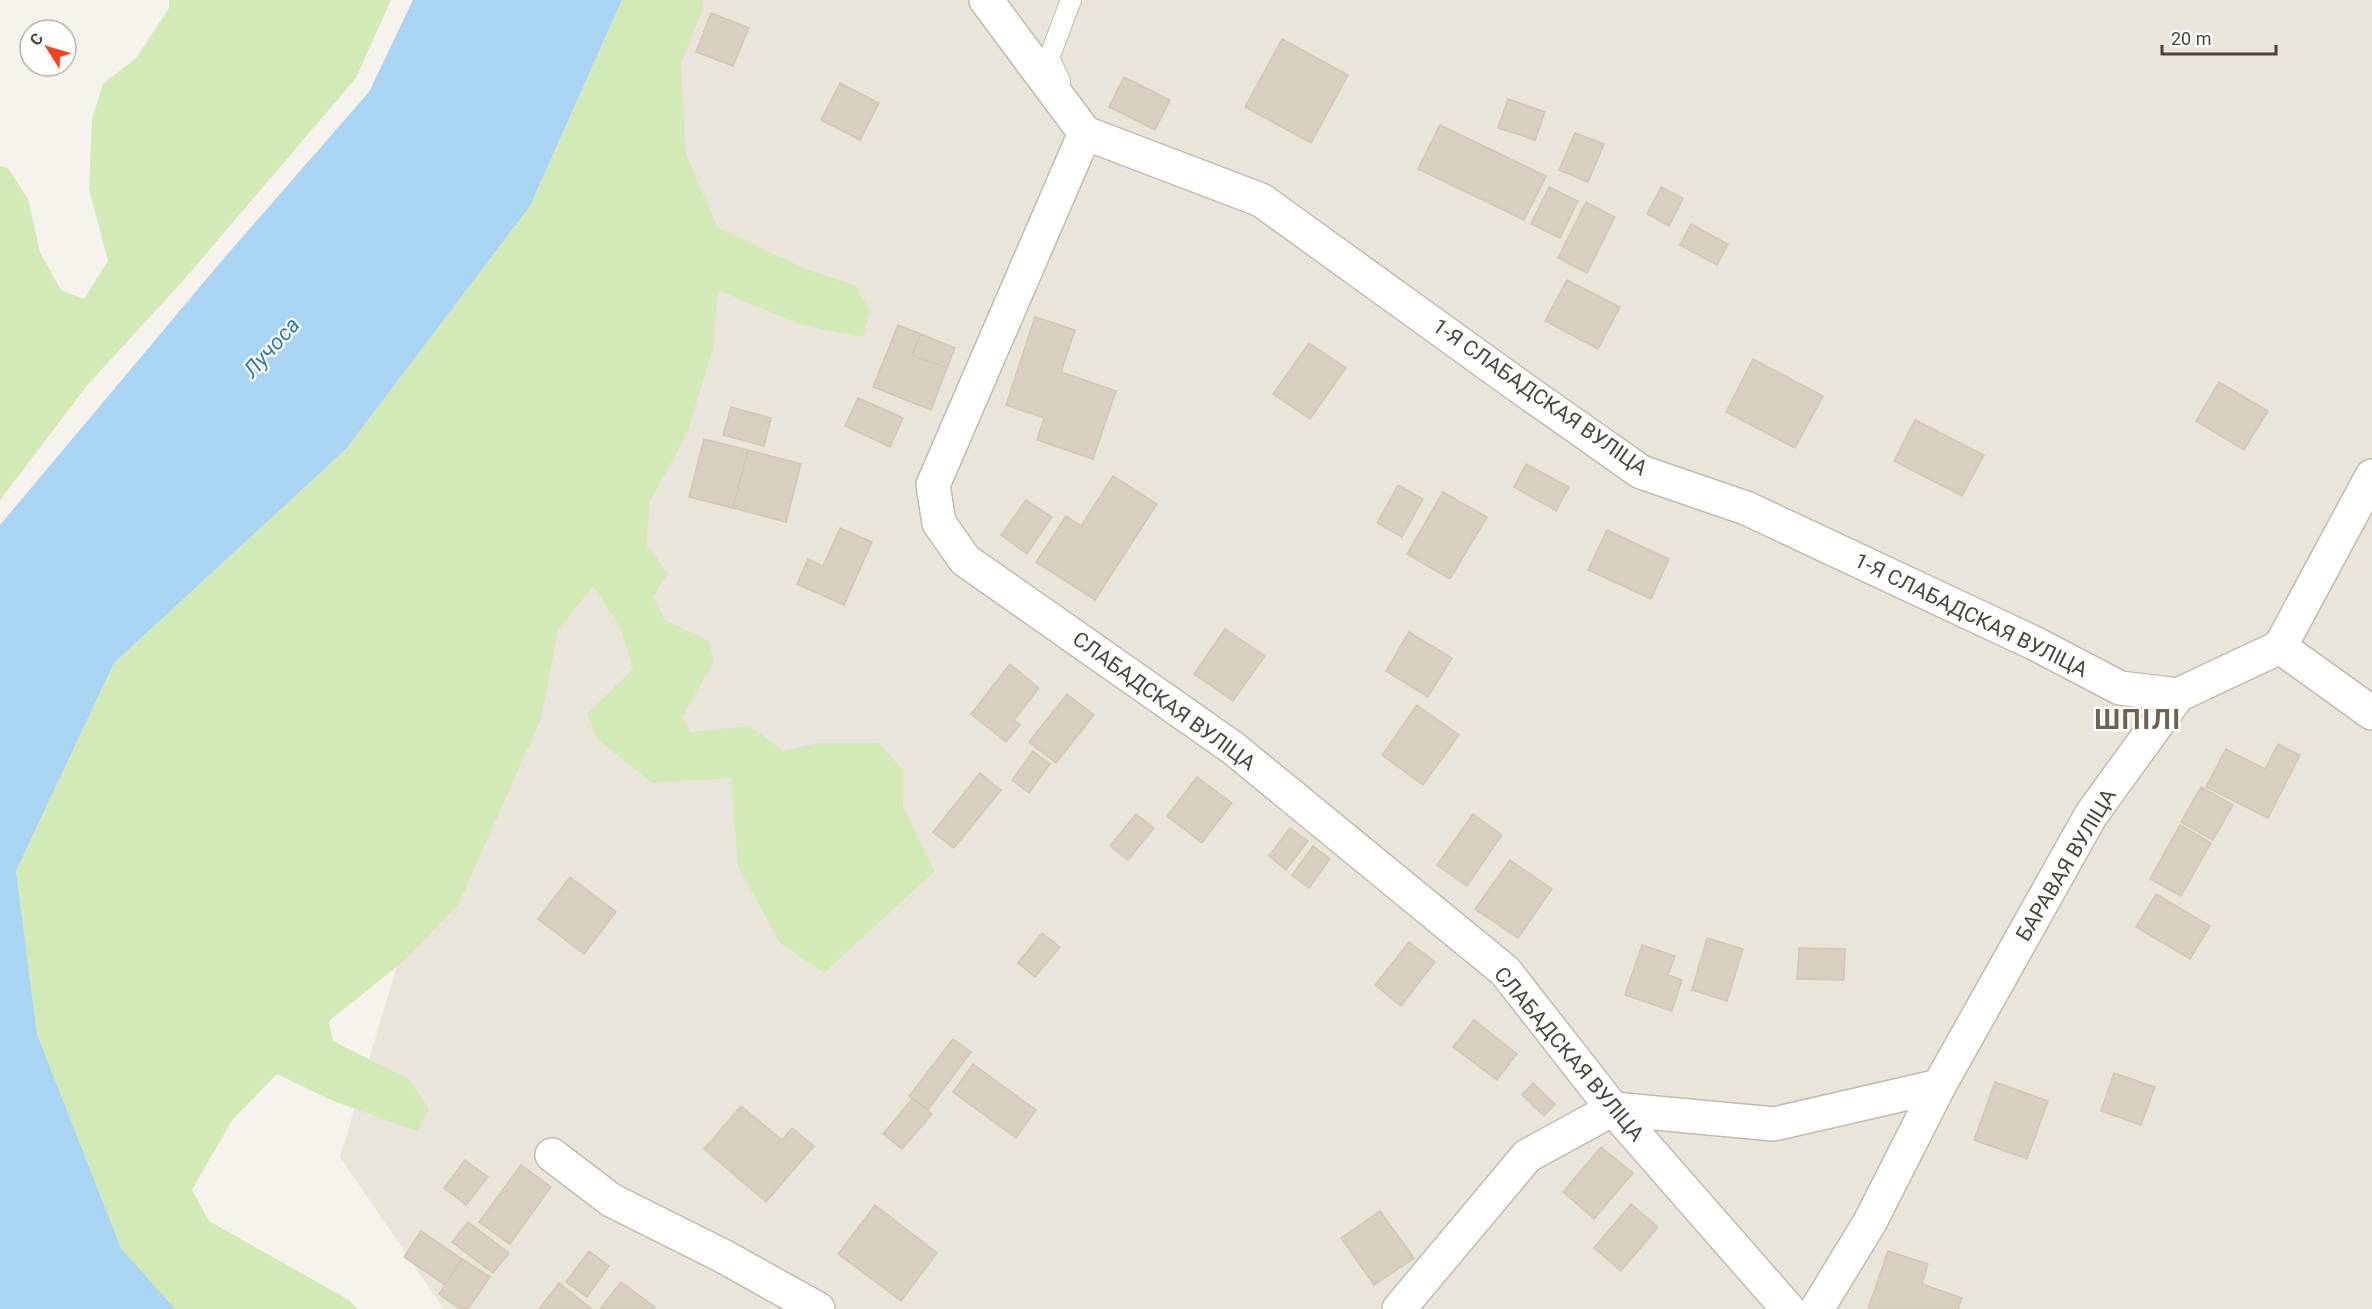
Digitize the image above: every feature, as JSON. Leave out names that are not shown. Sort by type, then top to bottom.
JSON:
[{"type":"street","points":[[986,0],[1085,133]]},
{"type":"street","name":"1-Я СЛАБАДСКАЯ ВУЛІЦА","points":[[1085,133],[1262,200],[1641,472],[1746,508],[2036,644],[2120,688],[2178,695]]},
{"type":"street","name":"СЛАБАДСКАЯ ВУЛІЦА","points":[[1085,133],[933,485],[939,523],[965,560],[1233,748],[1505,971],[1612,1109],[1788,1309]]},
{"type":"street","points":[[2372,476],[2280,647],[2372,713]]},
{"type":"street","name":"БАРАВАЯ ВУЛІЦА","points":[[1817,1309],[1870,1222],[1939,1086],[2091,815],[2178,695],[2280,647]]},
{"type":"street","points":[[1400,1309],[1527,1156],[1612,1109],[1774,1124],[1939,1086]]},
{"type":"street","points":[[552,1155],[611,1200],[721,1255],[818,1309]]},
{"type":"lane","points":[[1071,0],[1049,58],[1085,133]]},
{"type":"shaded area","points":[[685,0],[2372,0],[2372,1309],[444,1309],[340,1157]]},
{"type":"green space","points":[[169,0],[391,0],[356,78],[182,282],[89,383],[0,500],[0,166],[8,168],[28,199],[40,252],[61,290],[84,299],[108,261],[89,189],[92,119],[103,84],[136,58],[169,8]]},
{"type":"green space","points":[[622,0],[702,0],[703,9],[681,63],[686,154],[718,228],[808,270],[856,286],[870,311],[863,337],[802,325],[718,290],[713,348],[687,434],[650,501],[646,544],[668,573],[653,597],[665,620],[709,641],[714,662],[682,717],[691,732],[750,726],[783,751],[818,743],[879,743],[903,770],[903,806],[935,871],[824,973],[780,943],[738,866],[731,778],[652,783],[597,739],[587,714],[633,669],[621,629],[593,586],[558,631],[541,719],[458,905],[405,960],[329,1021],[333,1041],[410,1080],[429,1109],[418,1131],[333,1101],[277,1074],[232,1120],[192,1190],[209,1221],[349,1300],[358,1309],[175,1309],[121,1248],[37,1034],[16,871],[114,663],[346,449],[530,206]]},
{"type":"water","name":"Лучоса","points":[[413,0],[622,0],[530,206],[346,449],[114,663],[16,871],[37,1034],[121,1248],[175,1309],[0,1309],[0,525],[219,264],[369,92]]},
{"type":"building","points":[[711,13],[749,28],[733,66],[696,52]]},
{"type":"building","points":[[1282,39],[1348,75],[1311,143],[1245,107]]},
{"type":"building","points":[[1124,77],[1170,100],[1155,130],[1109,107]]},
{"type":"building","points":[[840,83],[879,103],[860,140],[821,120]]},
{"type":"building","points":[[1508,99],[1545,112],[1535,140],[1498,128]]},
{"type":"building","points":[[1440,125],[1546,176],[1524,220],[1418,169]]},
{"type":"building","points":[[1575,133],[1604,144],[1588,182],[1559,170]]},
{"type":"building","points":[[1549,187],[1578,201],[1560,238],[1531,224]]},
{"type":"building","points":[[1661,187],[1683,198],[1669,226],[1647,214]]},
{"type":"building","points":[[1586,202],[1615,217],[1587,273],[1558,258]]},
{"type":"building","points":[[1691,224],[1728,244],[1717,265],[1680,245]]},
{"type":"building","points":[[1567,280],[1620,307],[1598,349],[1545,321]]},
{"type":"building","points":[[1035,317],[1075,330],[1061,372],[1116,391],[1093,459],[1037,440],[1044,418],[1006,405]]},
{"type":"building","points":[[898,325],[921,334],[912,355],[947,368],[931,410],[873,387]]},
{"type":"building","points":[[921,334],[955,348],[947,368],[912,355]]},
{"type":"building","points":[[1309,343],[1346,368],[1310,419],[1273,394]]},
{"type":"building","points":[[1753,359],[1823,396],[1795,448],[1726,412]]},
{"type":"building","points":[[2219,382],[2268,411],[2244,450],[2196,421]]},
{"type":"building","points":[[858,398],[903,418],[890,447],[845,426]]},
{"type":"building","points":[[731,407],[771,418],[764,446],[723,435]]},
{"type":"building","points":[[1915,420],[1984,455],[1962,496],[1894,461]]},
{"type":"building","points":[[704,439],[748,450],[733,508],[689,497]]},
{"type":"building","points":[[748,450],[801,464],[786,522],[733,508]]},
{"type":"building","points":[[1526,464],[1569,487],[1556,511],[1514,487]]},
{"type":"building","points":[[1113,476],[1157,504],[1095,600],[1036,562],[1066,516],[1081,526]]},
{"type":"building","points":[[1398,485],[1423,499],[1402,537],[1377,523]]},
{"type":"building","points":[[1443,492],[1487,517],[1450,579],[1407,554]]},
{"type":"building","points":[[1026,500],[1052,517],[1027,554],[1001,535]]},
{"type":"building","points":[[840,528],[872,542],[844,605],[797,584],[808,559],[823,566]]},
{"type":"building","points":[[1607,530],[1669,559],[1651,599],[1588,570]]},
{"type":"building","points":[[1225,629],[1265,656],[1233,701],[1194,674]]},
{"type":"building","points":[[1409,632],[1452,658],[1428,697],[1386,671]]},
{"type":"building","points":[[1010,664],[1039,688],[1014,720],[1020,725],[1006,742],[971,714]]},
{"type":"building","points":[[1067,694],[1094,715],[1056,763],[1029,742]]},
{"type":"building","points":[[1417,705],[1459,735],[1423,785],[1382,755]]},
{"type":"building","points":[[2278,744],[2300,755],[2268,818],[2206,787],[2226,749],[2265,769]]},
{"type":"building","points":[[1033,751],[1050,764],[1029,793],[1012,780]]},
{"type":"building","points":[[980,773],[1001,790],[954,848],[933,832]]},
{"type":"building","points":[[1197,777],[1232,803],[1202,843],[1167,816]]},
{"type":"building","points":[[2201,787],[2233,805],[2213,840],[2181,822]]},
{"type":"building","points":[[1136,814],[1154,828],[1128,860],[1110,846]]},
{"type":"building","points":[[1473,814],[1502,835],[1467,886],[1437,865]]},
{"type":"building","points":[[2180,825],[2211,843],[2181,896],[2150,879]]},
{"type":"building","points":[[1290,828],[1308,841],[1286,870],[1269,856]]},
{"type":"building","points":[[1313,846],[1330,859],[1309,888],[1292,875]]},
{"type":"building","points":[[1510,860],[1552,889],[1518,938],[1475,909]]},
{"type":"building","points":[[570,877],[616,912],[584,954],[538,919]]},
{"type":"building","points":[[2156,894],[2210,926],[2190,959],[2136,927]]},
{"type":"building","points":[[1042,933],[1060,947],[1035,977],[1018,963]]},
{"type":"building","points":[[1707,938],[1743,949],[1727,1001],[1692,990]]},
{"type":"building","points":[[1409,942],[1435,962],[1401,1006],[1375,985]]},
{"type":"building","points":[[1642,945],[1675,956],[1668,975],[1682,980],[1672,1011],[1625,995]]},
{"type":"building","points":[[1799,948],[1845,949],[1844,980],[1797,979]]},
{"type":"building","points":[[1474,1020],[1517,1054],[1497,1080],[1453,1047]]},
{"type":"building","points":[[953,1039],[971,1052],[928,1110],[909,1096]]},
{"type":"building","points":[[973,1064],[1036,1110],[1016,1138],[953,1092]]},
{"type":"building","points":[[2114,1073],[2155,1087],[2141,1125],[2101,1111]]},
{"type":"building","points":[[1995,1082],[2048,1101],[2027,1159],[1974,1140]]},
{"type":"building","points":[[1533,1083],[1555,1104],[1544,1116],[1522,1095]]},
{"type":"building","points":[[913,1098],[932,1114],[902,1149],[883,1134]]},
{"type":"building","points":[[741,1106],[782,1140],[792,1128],[814,1146],[766,1202],[704,1149]]},
{"type":"building","points":[[1601,1147],[1633,1173],[1594,1219],[1563,1192]]},
{"type":"building","points":[[465,1160],[488,1177],[466,1205],[444,1188]]},
{"type":"building","points":[[521,1165],[551,1187],[510,1244],[479,1222]]},
{"type":"building","points":[[1631,1204],[1658,1227],[1621,1271],[1594,1248]]},
{"type":"building","points":[[875,1205],[937,1253],[901,1301],[838,1254]]},
{"type":"building","points":[[1380,1211],[1414,1258],[1374,1285],[1341,1238]]},
{"type":"building","points":[[468,1222],[509,1253],[493,1273],[452,1242]]},
{"type":"building","points":[[421,1231],[462,1259],[445,1285],[404,1257]]},
{"type":"building","points":[[589,1251],[609,1266],[587,1297],[566,1282]]},
{"type":"building","points":[[1888,1251],[1928,1264],[1922,1284],[1962,1298],[1958,1309],[1868,1309]]},
{"type":"building","points":[[462,1259],[490,1277],[468,1309],[460,1309],[439,1294]]},
{"type":"building","points":[[621,1282],[655,1307],[653,1309],[600,1309]]},
{"type":"building","points":[[559,1283],[592,1309],[539,1309]]},
{"type":"district","name":"ШПІЛІ","points":[[2138,720]]}]
